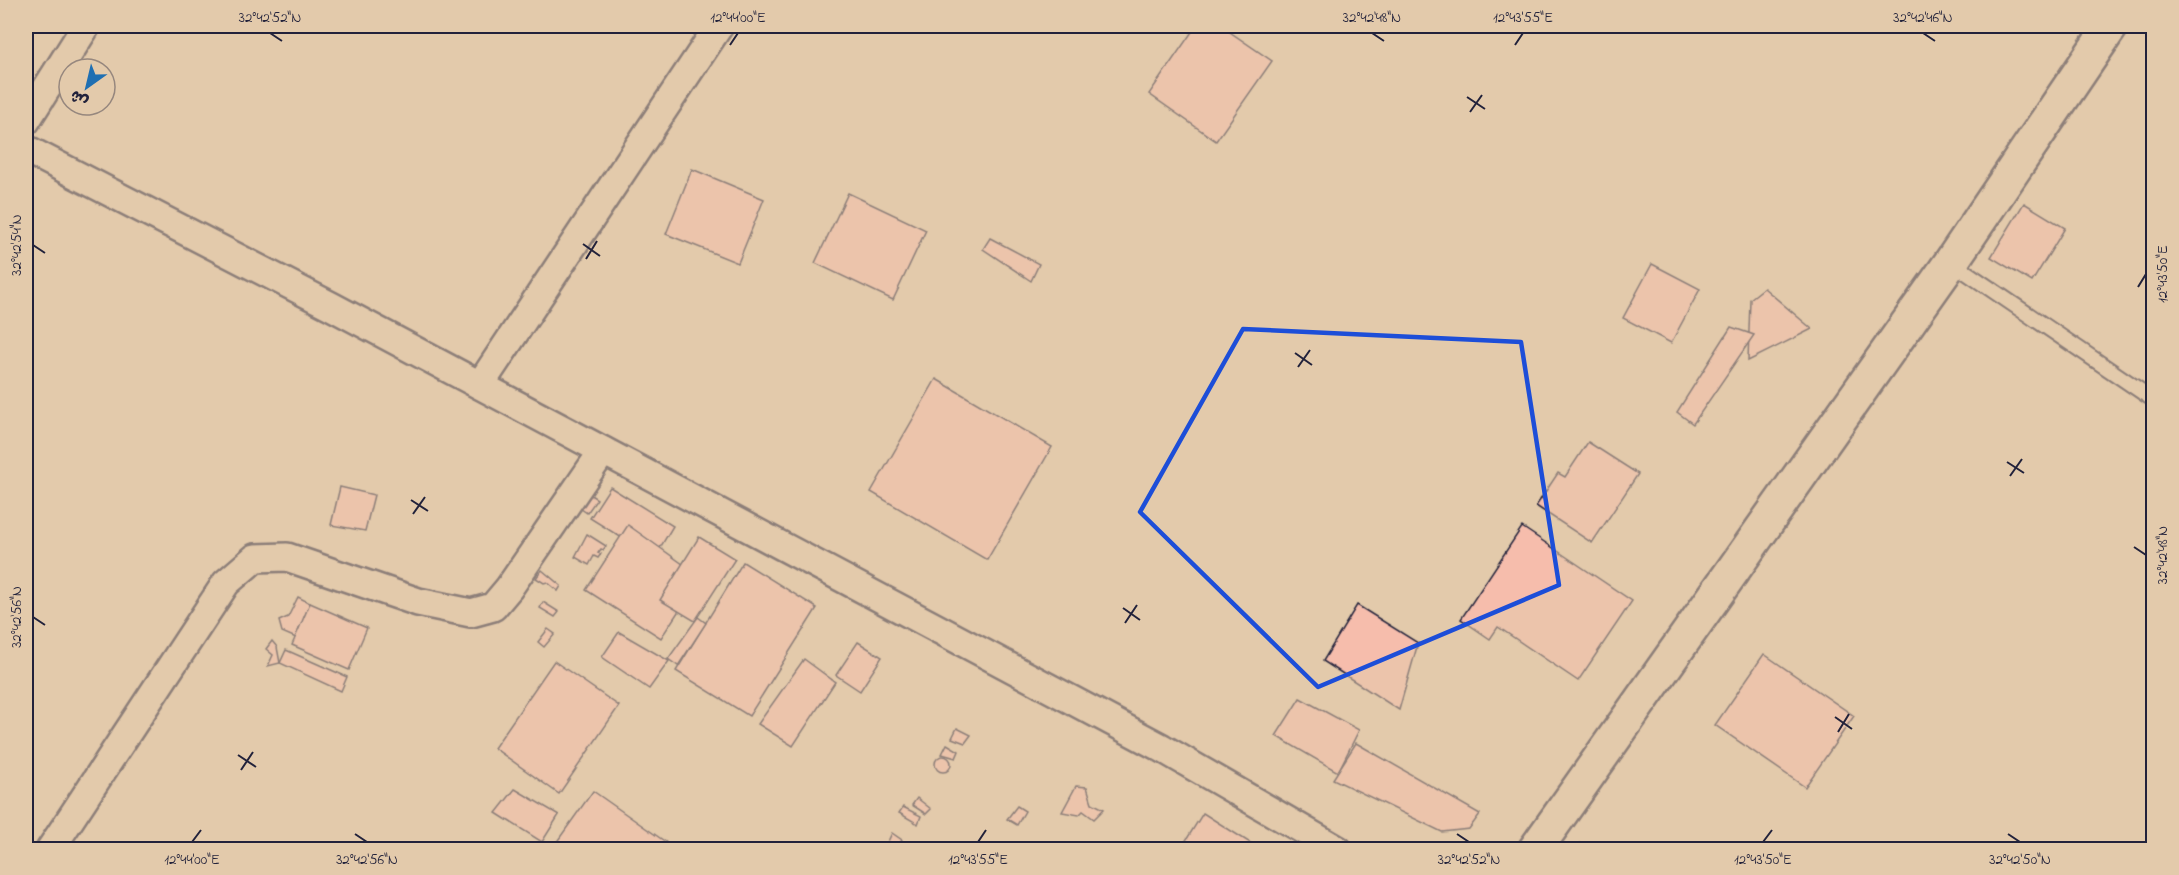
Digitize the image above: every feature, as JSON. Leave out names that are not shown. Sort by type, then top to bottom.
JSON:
[{"type":"street","points":[[26,122],[86,26]]},
{"type":"street","points":[[480,385],[719,26]]},
{"type":"street","points":[[1535,849],[1951,262],[2111,26]]},
{"type":"street","points":[[26,149],[480,385],[1162,748],[1338,849]]},
{"type":"street","points":[[50,849],[226,583],[255,558],[287,557],[418,602],[471,613],[493,607],[509,588],[603,451]]},
{"type":"lane","points":[[1951,262],[2154,400]]},
{"type":"highlighted area","points":[[1243,329],[1521,342],[1559,585],[1318,687],[1140,512]]},
{"type":"building","points":[[1196,26],[1221,26],[1272,61],[1216,141],[1149,94]]},
{"type":"building","points":[[692,169],[764,199],[738,263],[666,234]]},
{"type":"building","points":[[848,193],[926,230],[893,300],[815,263]]},
{"type":"building","points":[[2024,203],[2065,228],[2032,282],[1991,257]]},
{"type":"building","points":[[990,238],[1039,264],[1031,281],[983,249]]},
{"type":"building","points":[[1652,264],[1700,289],[1671,343],[1623,318]]},
{"type":"building","points":[[1764,288],[1812,329],[1748,361],[1750,299]]},
{"type":"building","points":[[1731,327],[1754,335],[1693,424],[1677,412]]},
{"type":"building","points":[[936,379],[1052,447],[987,560],[871,492]]},
{"type":"building","points":[[1588,442],[1638,474],[1592,543],[1536,506],[1558,473],[1565,477]]},
{"type":"building","points":[[340,487],[374,495],[365,531],[331,525]]},
{"type":"building","points":[[610,487],[673,526],[654,558],[590,518]]},
{"type":"building","points":[[580,488],[597,499],[587,513],[574,504]]},
{"type":"building","points":[[628,525],[701,577],[661,638],[586,590]]},
{"type":"building","points":[[1522,527],[1632,601],[1578,681],[1498,627],[1490,639],[1461,619]]},
{"type":"building","points":[[587,534],[606,546],[598,553],[601,554],[598,558],[594,556],[589,565],[575,557]]},
{"type":"building","points":[[699,537],[735,559],[695,621],[660,600]]},
{"type":"building","points":[[743,562],[817,608],[749,716],[676,671]]},
{"type":"building","points":[[542,570],[561,586],[558,591],[547,582],[544,583],[536,578]]},
{"type":"building","points":[[298,597],[310,603],[296,638],[282,632],[279,621],[288,617]]},
{"type":"building","points":[[543,602],[559,612],[555,617],[540,608]]},
{"type":"building","points":[[310,603],[367,628],[349,670],[292,645]]},
{"type":"building","points":[[1357,605],[1418,643],[1399,710],[1323,661]]},
{"type":"building","points":[[698,617],[706,623],[678,666],[668,659]]},
{"type":"building","points":[[548,629],[555,634],[544,647],[538,642]]},
{"type":"building","points":[[619,632],[669,661],[649,689],[602,657]]},
{"type":"building","points":[[272,641],[277,647],[280,663],[268,666],[273,655],[266,649]]},
{"type":"building","points":[[858,642],[882,657],[860,691],[836,675]]},
{"type":"building","points":[[286,650],[347,677],[341,691],[280,663]]},
{"type":"building","points":[[1764,654],[1854,716],[1805,787],[1715,725]]},
{"type":"building","points":[[804,659],[835,682],[793,746],[758,724]]},
{"type":"building","points":[[554,661],[619,706],[559,794],[494,748]]},
{"type":"building","points":[[1300,698],[1359,730],[1338,772],[1276,736]]},
{"type":"building","points":[[957,728],[971,735],[965,743],[952,738]]},
{"type":"building","points":[[1356,743],[1480,814],[1469,829],[1442,832],[1333,779]]},
{"type":"building","points":[[947,744],[959,751],[956,758],[942,754]]},
{"type":"building","points":[[943,756],[949,758],[951,764],[949,770],[943,772],[937,770],[935,764],[937,758]]},
{"type":"building","points":[[1076,786],[1087,787],[1092,803],[1104,809],[1094,819],[1083,811],[1079,815],[1062,812]]},
{"type":"building","points":[[515,789],[559,815],[542,842],[496,813]]},
{"type":"building","points":[[593,791],[677,850],[551,850]]},
{"type":"building","points":[[917,798],[931,809],[926,814],[912,805]]},
{"type":"building","points":[[1017,806],[1025,811],[1017,825],[1007,819]]},
{"type":"building","points":[[903,807],[921,816],[918,824],[899,813]]},
{"type":"building","points":[[1203,813],[1255,846],[1252,850],[1180,850]]},
{"type":"building","points":[[892,833],[902,840],[896,850],[884,850]]},
{"type":"building","points":[[1580,843],[1589,850],[1576,850]]}]
